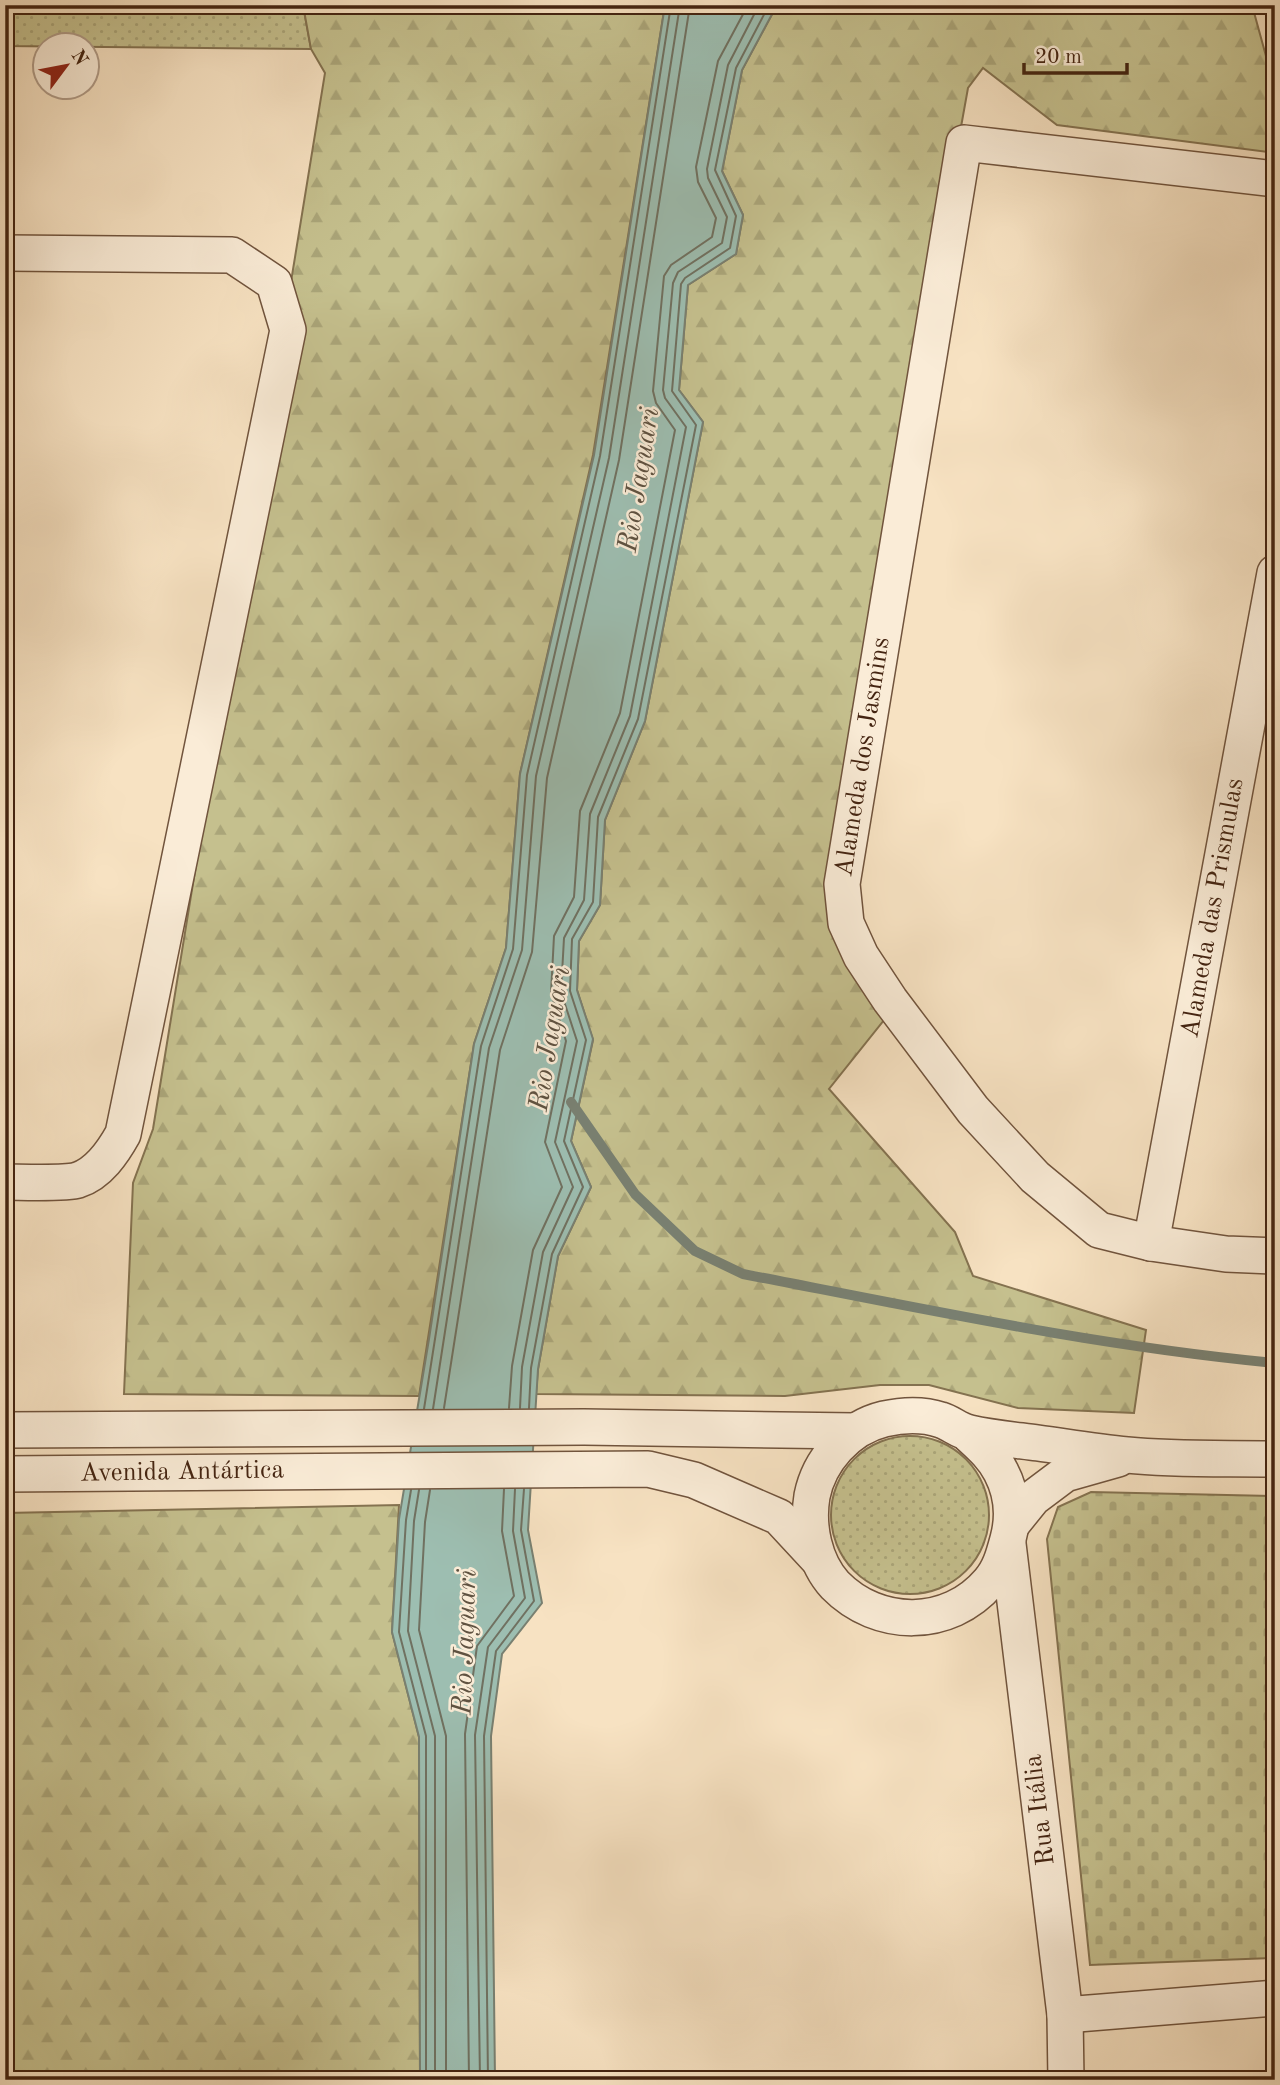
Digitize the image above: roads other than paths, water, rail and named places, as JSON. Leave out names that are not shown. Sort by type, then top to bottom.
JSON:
[{"type":"street","name":"Alameda dos Jasmins","points":[[1275,179],[964,144],[842,884],[846,923],[862,956],[890,1000],[974,1110],[1035,1177],[1099,1230],[1151,1243],[1226,1254],[1275,1255]]},
{"type":"street","points":[[5,253],[232,255],[274,283],[288,330],[124,1133],[112,1154],[99,1167],[77,1181],[5,1182]]},
{"type":"street","name":"Alameda das Prismulas","points":[[1151,1243],[1275,573]]},
{"type":"street","points":[[911,1415],[940,1420],[967,1433],[987,1451],[1002,1473],[1010,1499],[1010,1532],[1004,1558],[990,1581],[967,1602],[941,1615],[914,1619],[892,1617],[859,1605],[834,1584],[817,1558],[809,1515],[815,1483],[828,1457],[855,1431],[882,1419],[911,1415]]},
{"type":"street","name":"Avenida Antártica","points":[[5,1430],[584,1427],[855,1431]]},
{"type":"street","points":[[967,1433],[1128,1456],[1275,1459]]},
{"type":"street","points":[[1010,1532],[1033,1498],[1065,1474],[1128,1456]]},
{"type":"street","name":"Avenida Antártica","points":[[5,1474],[358,1469],[648,1469],[694,1480],[779,1517],[817,1558]]},
{"type":"street","name":"Rua Itália","points":[[1010,1532],[1065,2015],[1066,2080]]},
{"type":"street","points":[[1065,2015],[1275,1998]]},
{"type":"water","name":"Rio Jaguari","points":[[665,5],[777,5],[742,70],[722,171],[743,215],[736,254],[688,285],[679,390],[703,422],[645,721],[605,820],[600,905],[579,941],[577,990],[593,1039],[571,1141],[591,1187],[558,1256],[538,1369],[528,1530],[542,1603],[502,1654],[491,1736],[495,2080],[420,2080],[419,1737],[392,1632],[399,1519],[474,1044],[506,948],[520,774],[594,455]]},
{"type":"waterway","name":"Rio Jaguari","points":[[571,1102],[635,1194],[695,1251],[743,1274],[1074,1336],[1275,1363]]}]
